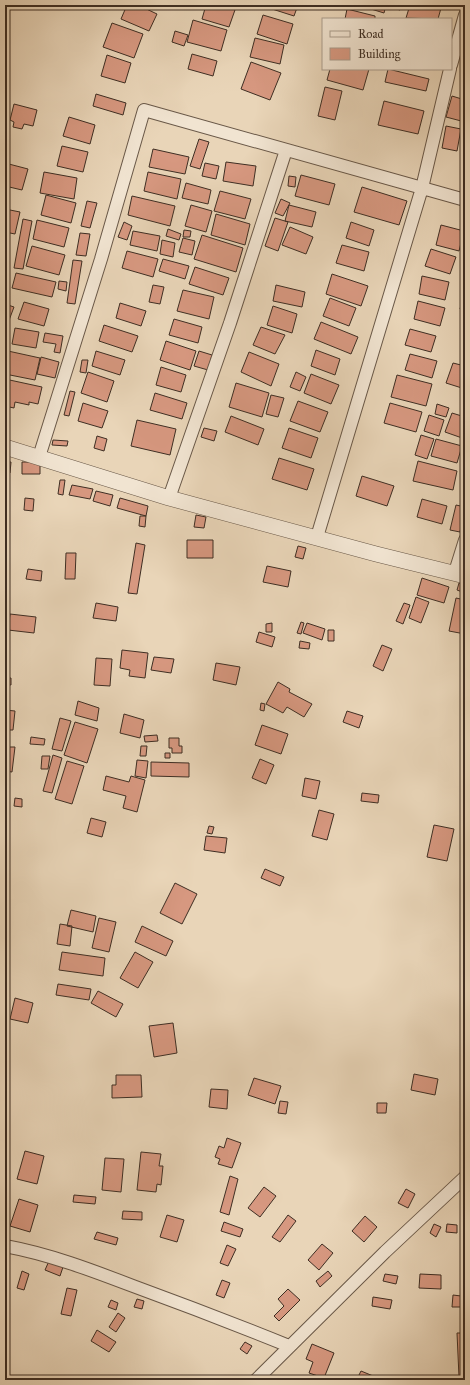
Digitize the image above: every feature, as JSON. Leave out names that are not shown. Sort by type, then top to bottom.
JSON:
[{"type":"street","points":[[452,61],[465,15]]},
{"type":"street","points":[[317,537],[422,188],[450,70]]},
{"type":"street","points":[[39,457],[101,259],[144,110],[465,200]]},
{"type":"street","points":[[170,498],[230,323],[286,150]]},
{"type":"street","points":[[5,447],[170,498],[376,554],[460,574],[465,540]]},
{"type":"street","points":[[256,1380],[289,1346],[465,1177]]},
{"type":"street","points":[[5,1246],[31,1251],[89,1270],[235,1324],[289,1346]]},
{"type":"building","points":[[127,5],[138,5],[157,14],[149,31],[121,19]]},
{"type":"building","points":[[206,5],[229,5],[236,7],[229,27],[202,19]]},
{"type":"building","points":[[270,5],[298,5],[294,16],[269,8]]},
{"type":"building","points":[[358,5],[386,5],[384,13]]},
{"type":"building","points":[[394,5],[401,5],[400,10],[393,8]]},
{"type":"building","points":[[410,5],[430,5],[441,8],[438,18],[406,18]]},
{"type":"building","points":[[347,9],[375,16],[375,18],[345,18]]},
{"type":"building","points":[[263,15],[293,24],[287,44],[257,34]]},
{"type":"building","points":[[193,20],[227,30],[221,51],[187,42]]},
{"type":"building","points":[[112,23],[143,34],[134,58],[103,47]]},
{"type":"building","points":[[175,31],[188,35],[184,46],[172,42]]},
{"type":"building","points":[[255,38],[284,45],[280,64],[250,57]]},
{"type":"building","points":[[192,54],[217,61],[213,76],[188,69]]},
{"type":"building","points":[[107,55],[131,63],[125,83],[101,76]]},
{"type":"building","points":[[251,62],[281,73],[270,100],[241,89]]},
{"type":"building","points":[[330,70],[369,70],[363,90],[327,80]]},
{"type":"building","points":[[388,70],[429,79],[426,91],[385,82]]},
{"type":"building","points":[[325,87],[342,91],[335,120],[318,116]]},
{"type":"building","points":[[96,94],[126,103],[123,115],[93,106]]},
{"type":"building","points":[[452,96],[465,100],[465,122],[446,117]]},
{"type":"building","points":[[384,101],[424,111],[418,134],[378,125]]},
{"type":"building","points":[[14,104],[37,110],[33,126],[24,124],[22,129],[13,127],[14,122],[10,120]]},
{"type":"building","points":[[69,117],[95,125],[90,144],[63,136]]},
{"type":"building","points":[[446,126],[461,129],[457,151],[442,148]]},
{"type":"building","points":[[465,132],[465,147],[461,146]]},
{"type":"building","points":[[199,139],[209,142],[200,169],[190,166]]},
{"type":"building","points":[[62,146],[88,152],[83,172],[57,166]]},
{"type":"building","points":[[153,149],[189,157],[185,174],[149,167]]},
{"type":"building","points":[[226,162],[256,166],[253,186],[223,181]]},
{"type":"building","points":[[5,163],[28,169],[22,190],[5,186]]},
{"type":"building","points":[[205,163],[219,166],[216,179],[202,176]]},
{"type":"building","points":[[44,172],[77,178],[74,199],[40,193]]},
{"type":"building","points":[[148,172],[181,179],[177,199],[144,191]]},
{"type":"building","points":[[301,175],[335,184],[329,205],[295,196]]},
{"type":"building","points":[[289,176],[296,177],[295,187],[288,186]]},
{"type":"building","points":[[186,183],[211,190],[208,204],[182,198]]},
{"type":"building","points":[[362,187],[407,201],[399,225],[354,212]]},
{"type":"building","points":[[220,191],[251,199],[245,219],[214,211]]},
{"type":"building","points":[[46,195],[76,203],[71,223],[41,215]]},
{"type":"building","points":[[132,196],[175,206],[170,226],[128,215]]},
{"type":"building","points":[[281,199],[290,203],[283,216],[275,213]]},
{"type":"building","points":[[87,201],[97,203],[90,228],[81,226]]},
{"type":"building","points":[[191,205],[212,211],[206,232],[185,226]]},
{"type":"building","points":[[289,205],[316,212],[312,227],[285,221]]},
{"type":"building","points":[[5,209],[20,212],[15,234],[5,232]]},
{"type":"building","points":[[216,214],[250,224],[245,245],[211,235]]},
{"type":"building","points":[[275,218],[288,222],[278,251],[265,246]]},
{"type":"building","points":[[23,219],[32,221],[23,269],[14,268]]},
{"type":"building","points":[[37,220],[69,228],[64,247],[33,239]]},
{"type":"building","points":[[124,222],[132,226],[127,240],[118,237]]},
{"type":"building","points":[[351,222],[374,230],[369,246],[346,238]]},
{"type":"building","points":[[441,225],[464,231],[459,251],[436,245]]},
{"type":"building","points":[[290,227],[313,237],[306,254],[282,245]]},
{"type":"building","points":[[168,229],[181,234],[179,240],[166,236]]},
{"type":"building","points":[[184,230],[191,231],[190,237],[183,237]]},
{"type":"building","points":[[133,231],[160,236],[157,251],[130,245]]},
{"type":"building","points":[[80,233],[90,234],[86,256],[76,255]]},
{"type":"building","points":[[202,235],[243,248],[236,272],[194,259]]},
{"type":"building","points":[[183,238],[195,241],[192,255],[179,252]]},
{"type":"building","points":[[162,240],[175,243],[173,257],[160,254]]},
{"type":"building","points":[[342,245],[369,252],[364,271],[336,263]]},
{"type":"building","points":[[32,246],[65,255],[59,275],[26,266]]},
{"type":"building","points":[[431,249],[456,257],[450,274],[425,266]]},
{"type":"building","points":[[127,251],[158,259],[153,277],[122,268]]},
{"type":"building","points":[[163,259],[189,266],[185,279],[159,271]]},
{"type":"building","points":[[73,260],[82,261],[75,304],[67,303]]},
{"type":"building","points":[[195,267],[229,278],[223,295],[189,284]]},
{"type":"building","points":[[16,273],[56,282],[52,297],[12,288]]},
{"type":"building","points":[[332,274],[368,286],[361,306],[326,294]]},
{"type":"building","points":[[422,276],[449,282],[445,300],[419,294]]},
{"type":"building","points":[[59,281],[67,282],[66,291],[58,289]]},
{"type":"building","points":[[153,285],[164,287],[160,304],[149,302]]},
{"type":"building","points":[[276,285],[305,292],[302,307],[273,301]]},
{"type":"building","points":[[183,290],[214,297],[209,319],[177,311]]},
{"type":"building","points":[[465,291],[465,310],[460,309]]},
{"type":"building","points":[[330,298],[356,308],[349,326],[323,316]]},
{"type":"building","points":[[418,301],[445,308],[440,326],[414,319]]},
{"type":"building","points":[[24,302],[49,309],[44,326],[18,319]]},
{"type":"building","points":[[120,303],[146,311],[141,326],[116,318]]},
{"type":"building","points":[[5,304],[14,307],[8,323],[5,322]]},
{"type":"building","points":[[273,306],[297,314],[292,333],[267,325]]},
{"type":"building","points":[[174,319],[202,327],[198,343],[169,335]]},
{"type":"building","points":[[321,322],[358,337],[351,354],[314,339]]},
{"type":"building","points":[[104,325],[138,336],[132,352],[99,341]]},
{"type":"building","points":[[261,327],[285,335],[275,354],[253,345]]},
{"type":"building","points":[[15,328],[39,332],[36,348],[12,344]]},
{"type":"building","points":[[410,329],[436,336],[431,352],[405,345]]},
{"type":"building","points":[[45,333],[63,336],[60,353],[54,352],[56,344],[43,342]]},
{"type":"building","points":[[166,341],[196,351],[190,370],[160,360]]},
{"type":"building","points":[[316,350],[340,359],[335,375],[311,366]]},
{"type":"building","points":[[8,351],[40,358],[35,380],[5,374]]},
{"type":"building","points":[[96,351],[125,360],[120,375],[92,366]]},
{"type":"building","points":[[199,351],[212,355],[208,370],[194,366]]},
{"type":"building","points":[[249,352],[279,364],[271,386],[241,372]]},
{"type":"building","points":[[410,354],[437,361],[432,378],[405,370]]},
{"type":"building","points":[[41,357],[59,362],[55,378],[37,374]]},
{"type":"building","points":[[82,360],[88,360],[86,373],[80,372]]},
{"type":"building","points":[[453,363],[465,366],[465,389],[446,383]]},
{"type":"building","points":[[161,367],[186,375],[181,392],[156,385]]},
{"type":"building","points":[[88,372],[114,381],[107,402],[81,393]]},
{"type":"building","points":[[296,372],[306,377],[300,391],[290,387]]},
{"type":"building","points":[[311,374],[339,385],[331,404],[304,393]]},
{"type":"building","points":[[397,375],[432,384],[426,406],[391,397]]},
{"type":"building","points":[[5,379],[42,387],[38,404],[29,402],[29,405],[15,402],[14,408],[5,406]]},
{"type":"building","points":[[236,383],[269,393],[262,417],[229,407]]},
{"type":"building","points":[[70,391],[75,392],[69,416],[64,415]]},
{"type":"building","points":[[155,393],[187,403],[182,419],[150,410]]},
{"type":"building","points":[[271,395],[284,398],[278,417],[266,414]]},
{"type":"building","points":[[298,401],[328,412],[320,432],[290,421]]},
{"type":"building","points":[[83,403],[108,411],[102,428],[78,421]]},
{"type":"building","points":[[390,403],[422,412],[416,432],[384,423]]},
{"type":"building","points":[[437,404],[449,408],[446,417],[435,414]]},
{"type":"building","points":[[452,413],[465,417],[465,439],[445,432]]},
{"type":"building","points":[[429,415],[444,420],[439,436],[424,431]]},
{"type":"building","points":[[231,416],[264,429],[258,445],[225,432]]},
{"type":"building","points":[[137,420],[176,429],[170,455],[131,446]]},
{"type":"building","points":[[204,428],[217,431],[214,441],[201,437]]},
{"type":"building","points":[[289,428],[318,438],[311,458],[282,448]]},
{"type":"building","points":[[421,435],[434,439],[427,459],[415,455]]},
{"type":"building","points":[[97,436],[107,439],[104,451],[94,448]]},
{"type":"building","points":[[436,439],[462,446],[457,463],[431,456]]},
{"type":"building","points":[[53,440],[68,441],[67,446],[52,445]]},
{"type":"building","points":[[279,458],[314,469],[307,490],[272,479]]},
{"type":"building","points":[[418,461],[457,471],[453,490],[413,481]]},
{"type":"building","points":[[5,462],[11,462],[10,473],[5,473]]},
{"type":"building","points":[[22,462],[40,462],[40,474],[22,474]]},
{"type":"building","points":[[362,476],[394,486],[387,506],[356,496]]},
{"type":"building","points":[[60,480],[65,480],[63,495],[58,494]]},
{"type":"building","points":[[72,485],[93,489],[90,499],[69,495]]},
{"type":"building","points":[[96,491],[113,495],[110,506],[93,501]]},
{"type":"building","points":[[25,498],[34,499],[33,511],[24,510]]},
{"type":"building","points":[[120,498],[148,506],[146,516],[117,508]]},
{"type":"building","points":[[422,499],[447,506],[442,524],[417,517]]},
{"type":"building","points":[[456,505],[465,507],[460,532],[450,530]]},
{"type":"building","points":[[196,515],[206,517],[204,528],[194,527]]},
{"type":"building","points":[[140,516],[146,516],[145,527],[139,526]]},
{"type":"building","points":[[187,540],[213,540],[213,558],[187,558]]},
{"type":"building","points":[[136,543],[145,545],[137,594],[128,593]]},
{"type":"building","points":[[298,546],[306,548],[303,559],[295,557]]},
{"type":"building","points":[[66,553],[76,553],[75,579],[65,579]]},
{"type":"building","points":[[267,566],[291,571],[288,587],[263,582]]},
{"type":"building","points":[[28,569],[42,571],[41,581],[26,579]]},
{"type":"building","points":[[422,578],[449,587],[444,603],[417,595]]},
{"type":"building","points":[[459,583],[465,585],[465,593],[457,590]]},
{"type":"building","points":[[416,597],[429,602],[421,623],[409,618]]},
{"type":"building","points":[[456,598],[465,600],[465,634],[449,631]]},
{"type":"building","points":[[96,603],[118,607],[116,621],[93,618]]},
{"type":"building","points":[[404,603],[410,605],[403,624],[396,621]]},
{"type":"building","points":[[10,614],[36,617],[34,633],[8,630]]},
{"type":"building","points":[[301,622],[304,623],[301,634],[297,633]]},
{"type":"building","points":[[272,623],[272,632],[266,632],[266,624]]},
{"type":"building","points":[[307,623],[325,629],[322,640],[303,633]]},
{"type":"building","points":[[328,630],[334,630],[334,641],[328,641]]},
{"type":"building","points":[[259,632],[275,637],[272,647],[256,642]]},
{"type":"building","points":[[300,641],[310,643],[309,649],[299,648]]},
{"type":"building","points":[[382,645],[392,649],[383,671],[373,666]]},
{"type":"building","points":[[122,650],[148,653],[145,678],[129,676],[130,670],[120,668]]},
{"type":"building","points":[[154,657],[174,659],[171,673],[151,670]]},
{"type":"building","points":[[96,658],[112,659],[110,686],[94,685]]},
{"type":"building","points":[[216,663],[240,667],[236,685],[213,680]]},
{"type":"building","points":[[5,678],[11,678],[11,685],[5,684]]},
{"type":"building","points":[[278,682],[290,689],[289,692],[312,704],[304,717],[287,707],[283,713],[266,704]]},
{"type":"building","points":[[78,701],[99,708],[97,721],[75,715]]},
{"type":"building","points":[[261,703],[265,704],[264,711],[260,710]]},
{"type":"building","points":[[5,710],[15,711],[13,730],[5,730]]},
{"type":"building","points":[[347,711],[363,716],[359,728],[343,722]]},
{"type":"building","points":[[124,714],[144,720],[140,738],[120,733]]},
{"type":"building","points":[[60,718],[71,721],[62,751],[52,749]]},
{"type":"building","points":[[75,722],[98,729],[87,763],[64,755]]},
{"type":"building","points":[[262,725],[288,734],[281,754],[255,745]]},
{"type":"building","points":[[157,735],[158,741],[145,742],[144,736]]},
{"type":"building","points":[[31,737],[45,739],[44,745],[30,744]]},
{"type":"building","points":[[169,738],[179,738],[179,746],[182,746],[182,753],[172,753],[172,748],[169,748]]},
{"type":"building","points":[[141,746],[147,746],[146,756],[140,756]]},
{"type":"building","points":[[5,747],[15,747],[12,772],[5,771]]},
{"type":"building","points":[[165,753],[170,753],[170,758],[165,758]]},
{"type":"building","points":[[53,755],[62,758],[52,793],[43,791]]},
{"type":"building","points":[[42,756],[50,756],[48,769],[41,769]]},
{"type":"building","points":[[260,759],[274,765],[266,784],[252,778]]},
{"type":"building","points":[[137,760],[148,761],[146,778],[135,776]]},
{"type":"building","points":[[67,761],[84,766],[72,804],[55,799]]},
{"type":"building","points":[[151,762],[189,763],[189,777],[151,776]]},
{"type":"building","points":[[106,776],[129,782],[131,776],[145,780],[137,812],[123,808],[126,796],[103,790]]},
{"type":"building","points":[[305,778],[320,781],[316,799],[302,796]]},
{"type":"building","points":[[362,793],[379,795],[378,803],[361,801]]},
{"type":"building","points":[[15,798],[22,799],[22,807],[14,806]]},
{"type":"building","points":[[319,810],[334,814],[327,840],[312,836]]},
{"type":"building","points":[[91,818],[106,822],[102,837],[87,833]]},
{"type":"building","points":[[434,825],[454,829],[447,861],[427,857]]},
{"type":"building","points":[[209,826],[214,827],[212,834],[207,833]]},
{"type":"building","points":[[206,836],[227,838],[225,853],[204,850]]},
{"type":"building","points":[[265,869],[284,877],[280,886],[261,878]]},
{"type":"building","points":[[175,883],[197,894],[182,924],[160,913]]},
{"type":"building","points":[[71,910],[96,916],[93,932],[67,926]]},
{"type":"building","points":[[99,918],[116,922],[109,952],[92,948]]},
{"type":"building","points":[[60,924],[72,926],[70,946],[57,944]]},
{"type":"building","points":[[142,926],[173,941],[166,956],[135,942]]},
{"type":"building","points":[[62,952],[105,958],[103,976],[59,970]]},
{"type":"building","points":[[135,952],[153,962],[138,988],[120,978]]},
{"type":"building","points":[[58,984],[91,989],[89,1000],[56,995]]},
{"type":"building","points":[[98,991],[123,1004],[116,1017],[91,1003]]},
{"type":"building","points":[[15,998],[33,1003],[28,1023],[10,1019]]},
{"type":"building","points":[[173,1023],[177,1053],[154,1057],[149,1026]]},
{"type":"building","points":[[414,1074],[438,1079],[435,1095],[411,1090]]},
{"type":"building","points":[[116,1075],[141,1075],[142,1097],[112,1098],[112,1085],[116,1085]]},
{"type":"building","points":[[254,1078],[281,1086],[275,1104],[248,1095]]},
{"type":"building","points":[[211,1089],[228,1090],[227,1109],[209,1107]]},
{"type":"building","points":[[280,1101],[288,1102],[286,1114],[278,1113]]},
{"type":"building","points":[[377,1103],[387,1103],[386,1113],[377,1113]]},
{"type":"building","points":[[227,1138],[241,1143],[232,1168],[218,1164],[220,1159],[215,1157],[219,1146],[224,1148]]},
{"type":"building","points":[[25,1151],[44,1156],[37,1184],[17,1179]]},
{"type":"building","points":[[141,1152],[161,1154],[159,1166],[163,1166],[161,1185],[157,1184],[156,1192],[137,1190]]},
{"type":"building","points":[[105,1158],[124,1159],[121,1192],[102,1190]]},
{"type":"building","points":[[230,1176],[238,1179],[229,1215],[220,1212]]},
{"type":"building","points":[[264,1187],[276,1196],[260,1217],[248,1208]]},
{"type":"building","points":[[406,1189],[415,1194],[408,1208],[398,1203]]},
{"type":"building","points":[[74,1195],[96,1197],[95,1204],[73,1202]]},
{"type":"building","points":[[19,1199],[38,1205],[30,1232],[10,1226]]},
{"type":"building","points":[[123,1211],[142,1212],[142,1220],[122,1219]]},
{"type":"building","points":[[167,1215],[184,1220],[177,1242],[160,1237]]},
{"type":"building","points":[[288,1215],[296,1221],[280,1242],[272,1237]]},
{"type":"building","points":[[365,1216],[377,1227],[364,1242],[352,1231]]},
{"type":"building","points":[[224,1222],[243,1229],[240,1237],[221,1231]]},
{"type":"building","points":[[434,1224],[441,1227],[436,1237],[430,1233]]},
{"type":"building","points":[[447,1224],[457,1225],[457,1233],[446,1232]]},
{"type":"building","points":[[97,1232],[118,1238],[116,1245],[94,1239]]},
{"type":"building","points":[[322,1244],[333,1253],[319,1270],[308,1260]]},
{"type":"building","points":[[227,1245],[236,1249],[228,1266],[220,1263]]},
{"type":"building","points":[[49,1261],[63,1267],[60,1276],[45,1270]]},
{"type":"building","points":[[22,1271],[29,1274],[24,1290],[17,1288]]},
{"type":"building","points":[[328,1271],[332,1276],[320,1287],[316,1281]]},
{"type":"building","points":[[385,1274],[398,1276],[396,1284],[383,1281]]},
{"type":"building","points":[[420,1274],[441,1275],[441,1289],[419,1288]]},
{"type":"building","points":[[222,1280],[230,1283],[224,1298],[216,1295]]},
{"type":"building","points":[[67,1288],[77,1290],[71,1316],[61,1314]]},
{"type":"building","points":[[288,1289],[300,1300],[279,1321],[274,1316],[284,1306],[278,1299]]},
{"type":"building","points":[[453,1295],[461,1296],[461,1307],[452,1307]]},
{"type":"building","points":[[373,1297],[392,1300],[390,1309],[372,1306]]},
{"type":"building","points":[[137,1299],[144,1301],[142,1309],[134,1307]]},
{"type":"building","points":[[111,1300],[118,1303],[116,1310],[108,1307]]},
{"type":"building","points":[[118,1313],[125,1318],[116,1332],[109,1327]]},
{"type":"building","points":[[97,1330],[116,1342],[109,1352],[91,1341]]},
{"type":"building","points":[[457,1333],[465,1333],[465,1377],[459,1377]]},
{"type":"building","points":[[245,1342],[252,1346],[247,1354],[240,1349]]},
{"type":"building","points":[[312,1344],[334,1353],[324,1378],[309,1373],[313,1362],[306,1359]]},
{"type":"building","points":[[361,1371],[378,1378],[378,1380],[357,1379]]}]
